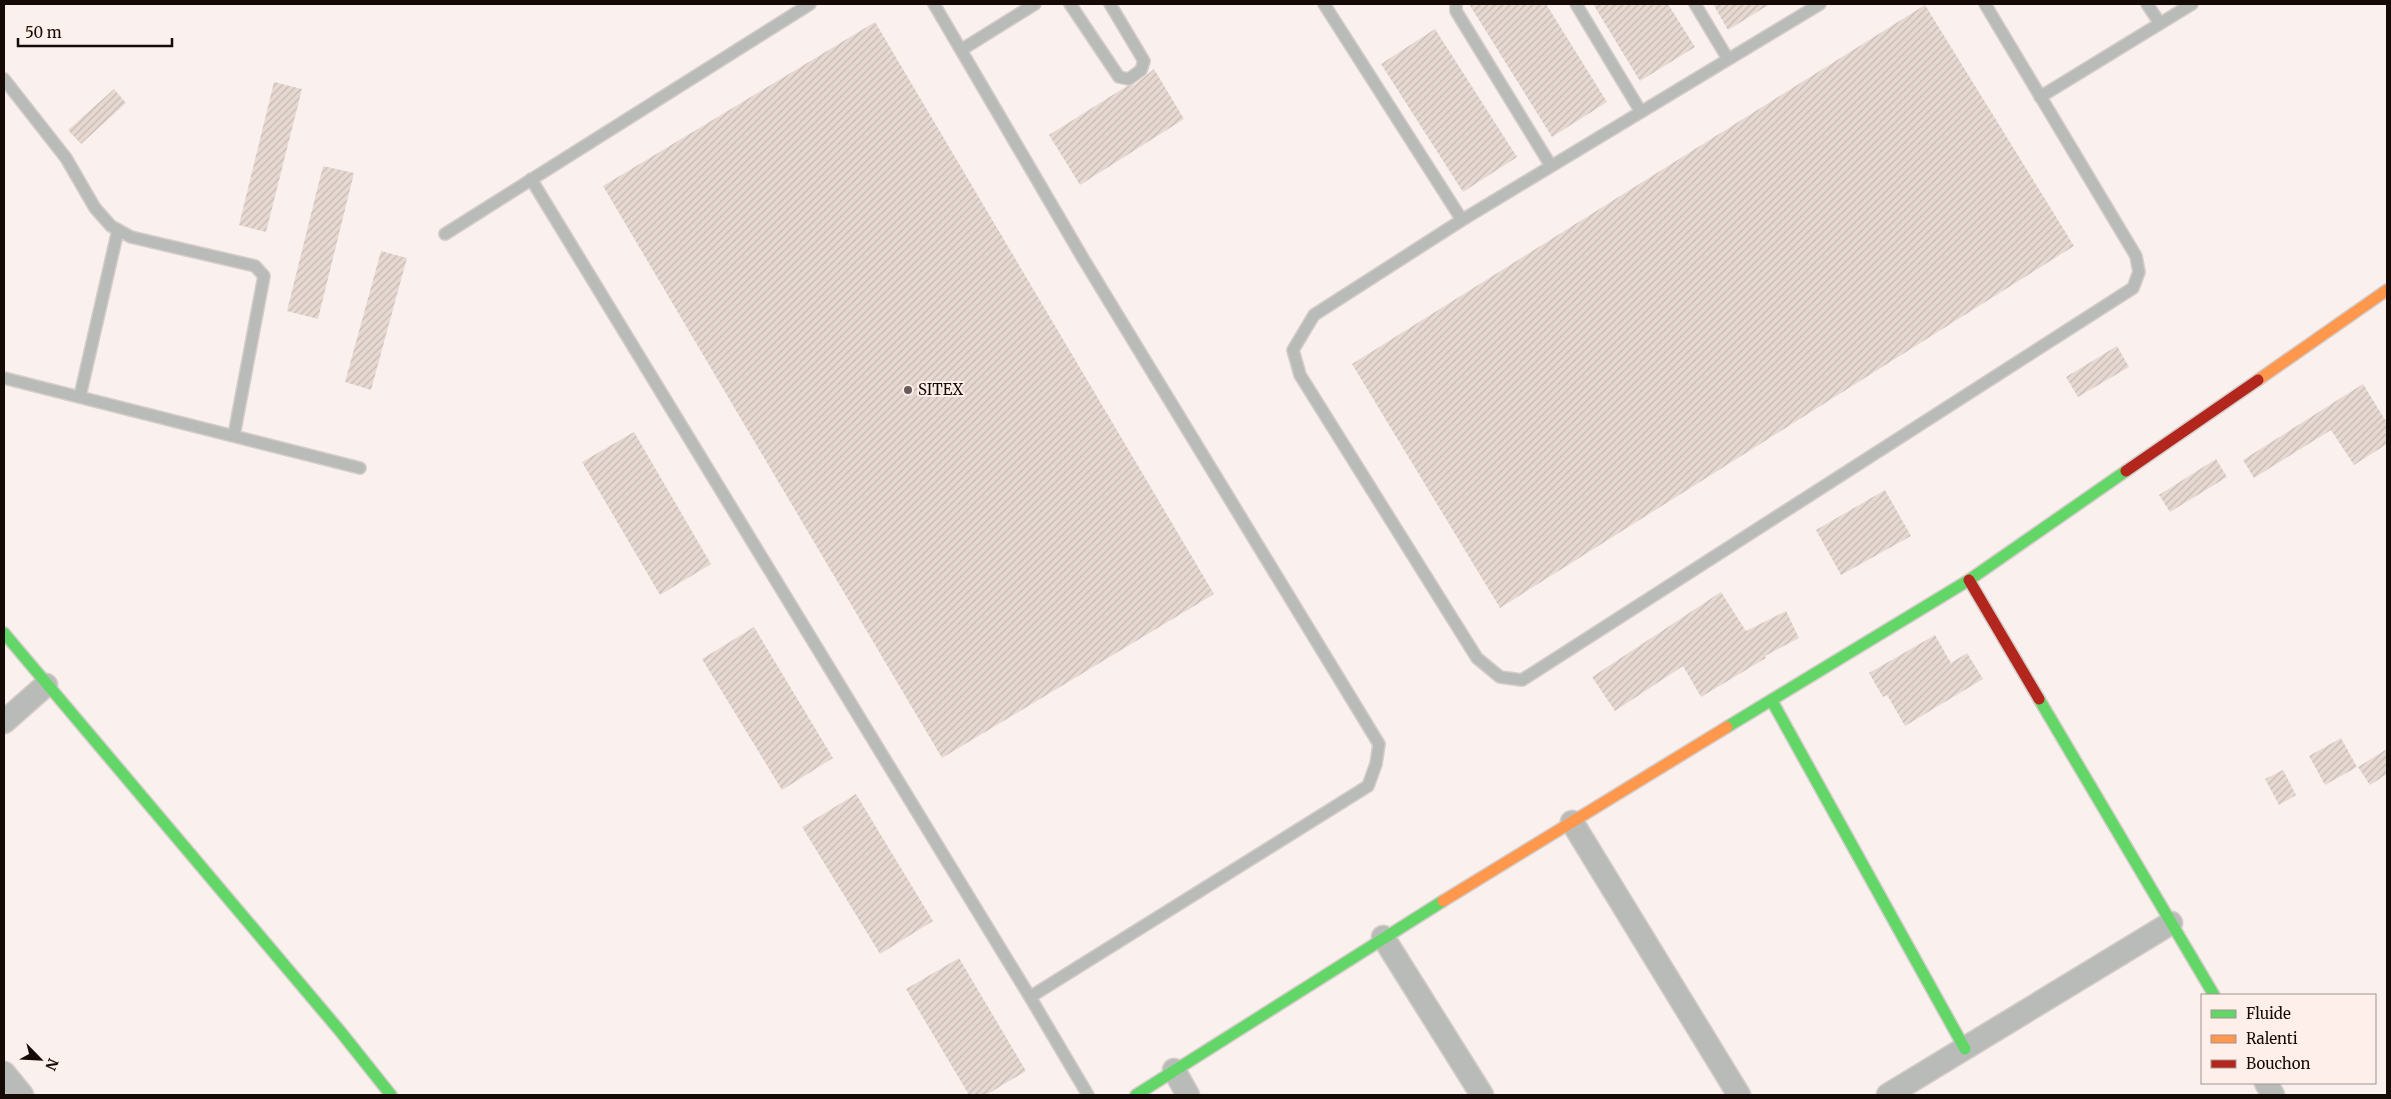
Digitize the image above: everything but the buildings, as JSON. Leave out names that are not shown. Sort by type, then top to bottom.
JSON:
[{"type":"street","points":[[1136,1095],[1383,937],[1969,580],[2387,290]]},
{"type":"street","points":[[1969,580],[2213,994]]},
{"type":"street","points":[[4,634],[334,1023],[391,1095]]},
{"type":"street","points":[[4,722],[46,685]]},
{"type":"street","points":[[1772,701],[1965,1049]]},
{"type":"street","points":[[1572,822],[1739,1095]]},
{"type":"street","points":[[1888,1095],[2171,923]]},
{"type":"street","points":[[1383,937],[1482,1095]]},
{"type":"street","points":[[1174,1070],[1188,1095]]},
{"type":"street","points":[[4,1072],[22,1095]]},
{"type":"street","points":[[2267,1084],[2273,1095]]},
{"type":"lane","points":[[445,234],[810,4]]},
{"type":"lane","points":[[936,4],[1084,260],[1379,744],[1376,764],[1368,786],[1030,997]]},
{"type":"lane","points":[[961,50],[1035,4]]},
{"type":"lane","points":[[1070,4],[1119,77],[1129,79],[1141,70],[1144,61],[1110,4]]},
{"type":"lane","points":[[1324,4],[1462,220]]},
{"type":"lane","points":[[1456,4],[1456,11],[1552,166]]},
{"type":"lane","points":[[1576,4],[1641,112]]},
{"type":"lane","points":[[1695,4],[1728,59]]},
{"type":"lane","points":[[1817,4],[1462,220],[1314,315],[1293,350],[1300,375],[1477,658],[1500,677],[1522,680],[2133,288],[2139,272],[2136,256],[1984,4]]},
{"type":"lane","points":[[2147,4],[2159,22]]},
{"type":"lane","points":[[2040,97],[2159,22],[2192,4]]},
{"type":"lane","points":[[4,79],[66,158],[95,208],[110,226],[132,237],[255,266],[261,270],[264,276],[234,435]]},
{"type":"lane","points":[[531,179],[1088,1095]]},
{"type":"lane","points":[[80,396],[118,230]]},
{"type":"lane","points":[[4,378],[360,468]]},
{"type":"traffic: fast","points":[[1727,727],[1969,580],[2126,471]]},
{"type":"traffic: fast","points":[[4,633],[340,1031],[391,1095]]},
{"type":"traffic: fast","points":[[2039,699],[2213,994]]},
{"type":"traffic: fast","points":[[1772,701],[1965,1049]]},
{"type":"traffic: fast","points":[[1136,1095],[1443,901]]},
{"type":"traffic: slow","points":[[2258,380],[2387,290]]},
{"type":"traffic: slow","points":[[1443,901],[1727,727]]},
{"type":"traffic: jam","points":[[2126,471],[2258,380]]},
{"type":"traffic: jam","points":[[1969,580],[2039,699]]},
{"type":"place","name":"SITEX","points":[[908,390]]}]
